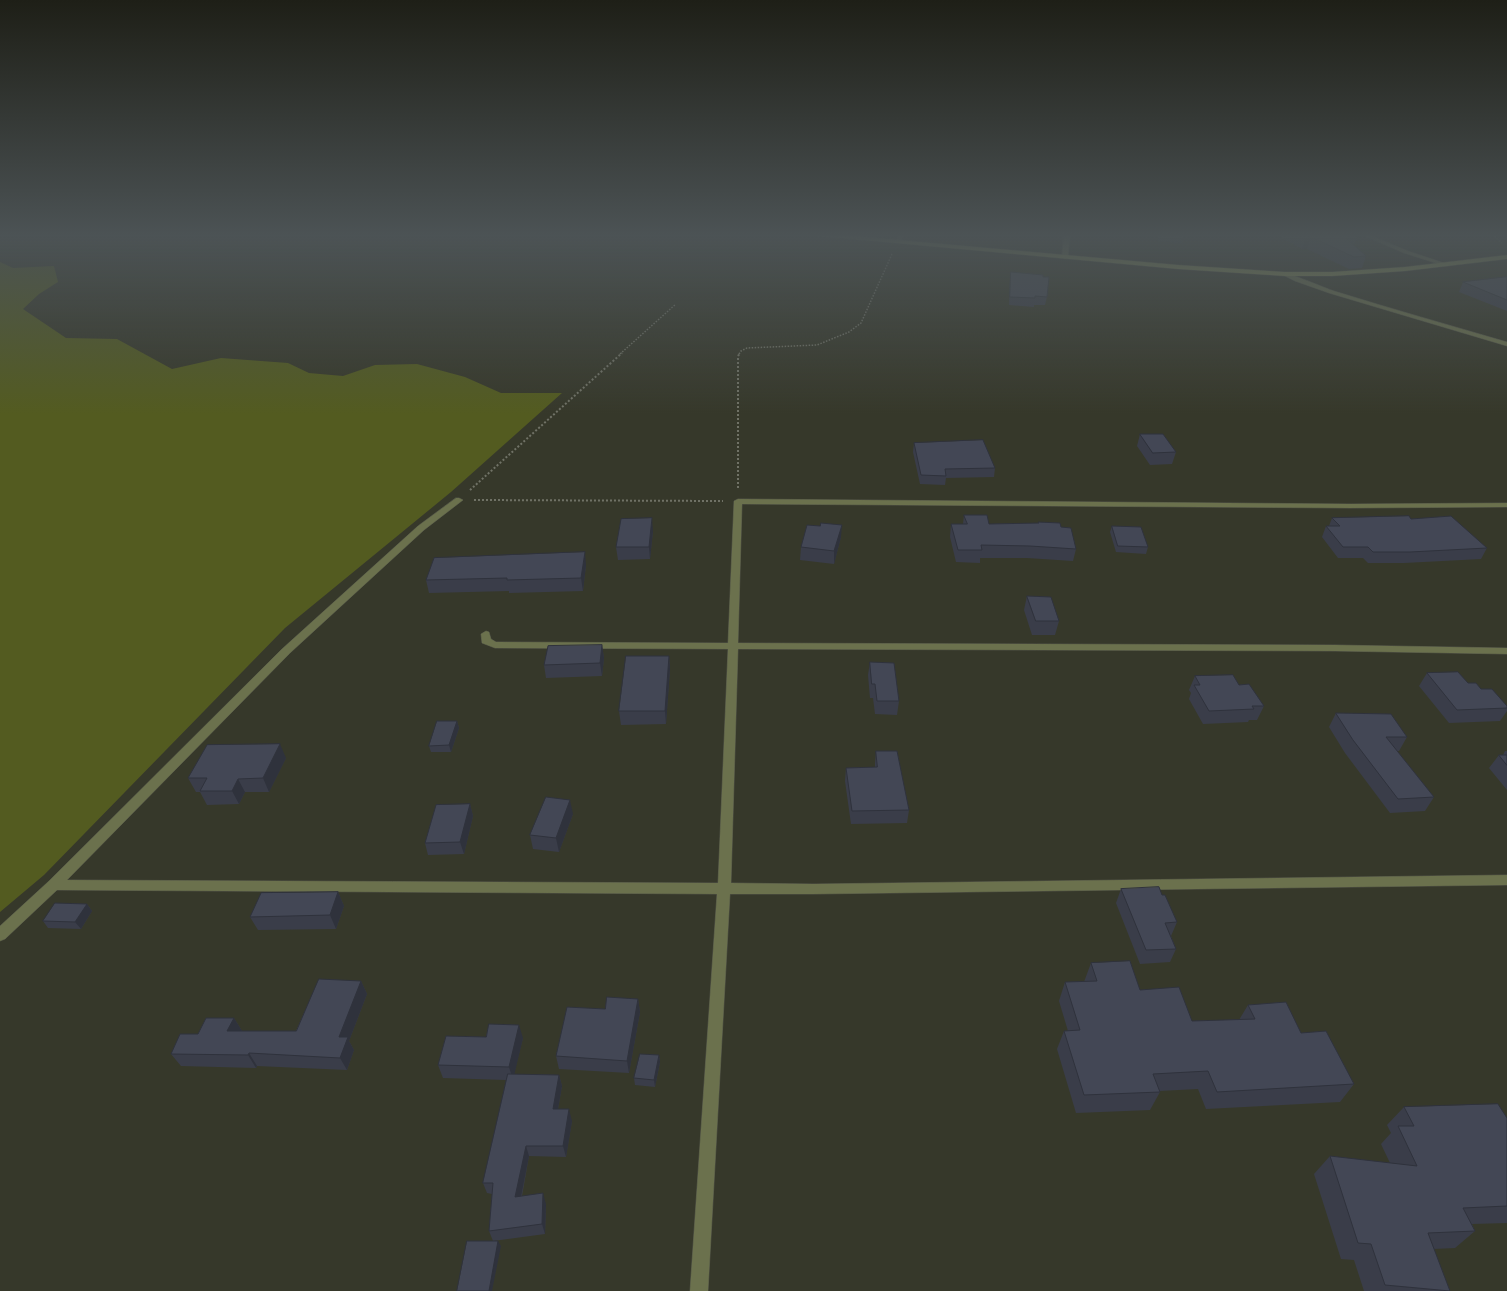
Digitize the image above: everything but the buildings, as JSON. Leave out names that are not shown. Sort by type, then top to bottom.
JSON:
[{"type":"street","points":[[1339,294],[1507,344]]},
{"type":"street","points":[[0,935],[54,885],[286,651],[421,528],[459,500]]},
{"type":"street","points":[[699,1291],[724,887],[734,647],[738,501],[1350,506],[1507,505]]},
{"type":"street","points":[[486,634],[486,641],[494,646],[1335,648],[1507,651]]},
{"type":"street","points":[[54,885],[949,888],[1507,880]]},
{"type":"path","points":[[459,500],[610,499],[738,501],[738,356],[741,351],[754,346],[817,345],[849,332],[861,323],[874,294]]},
{"type":"path","points":[[459,500],[676,304]]},
{"type":"green space","points":[[0,294],[39,294],[23,309],[66,338],[117,339],[172,369],[221,358],[288,363],[309,373],[343,376],[375,365],[417,364],[465,377],[501,393],[562,393],[451,492],[285,628],[44,875],[0,912]]}]
